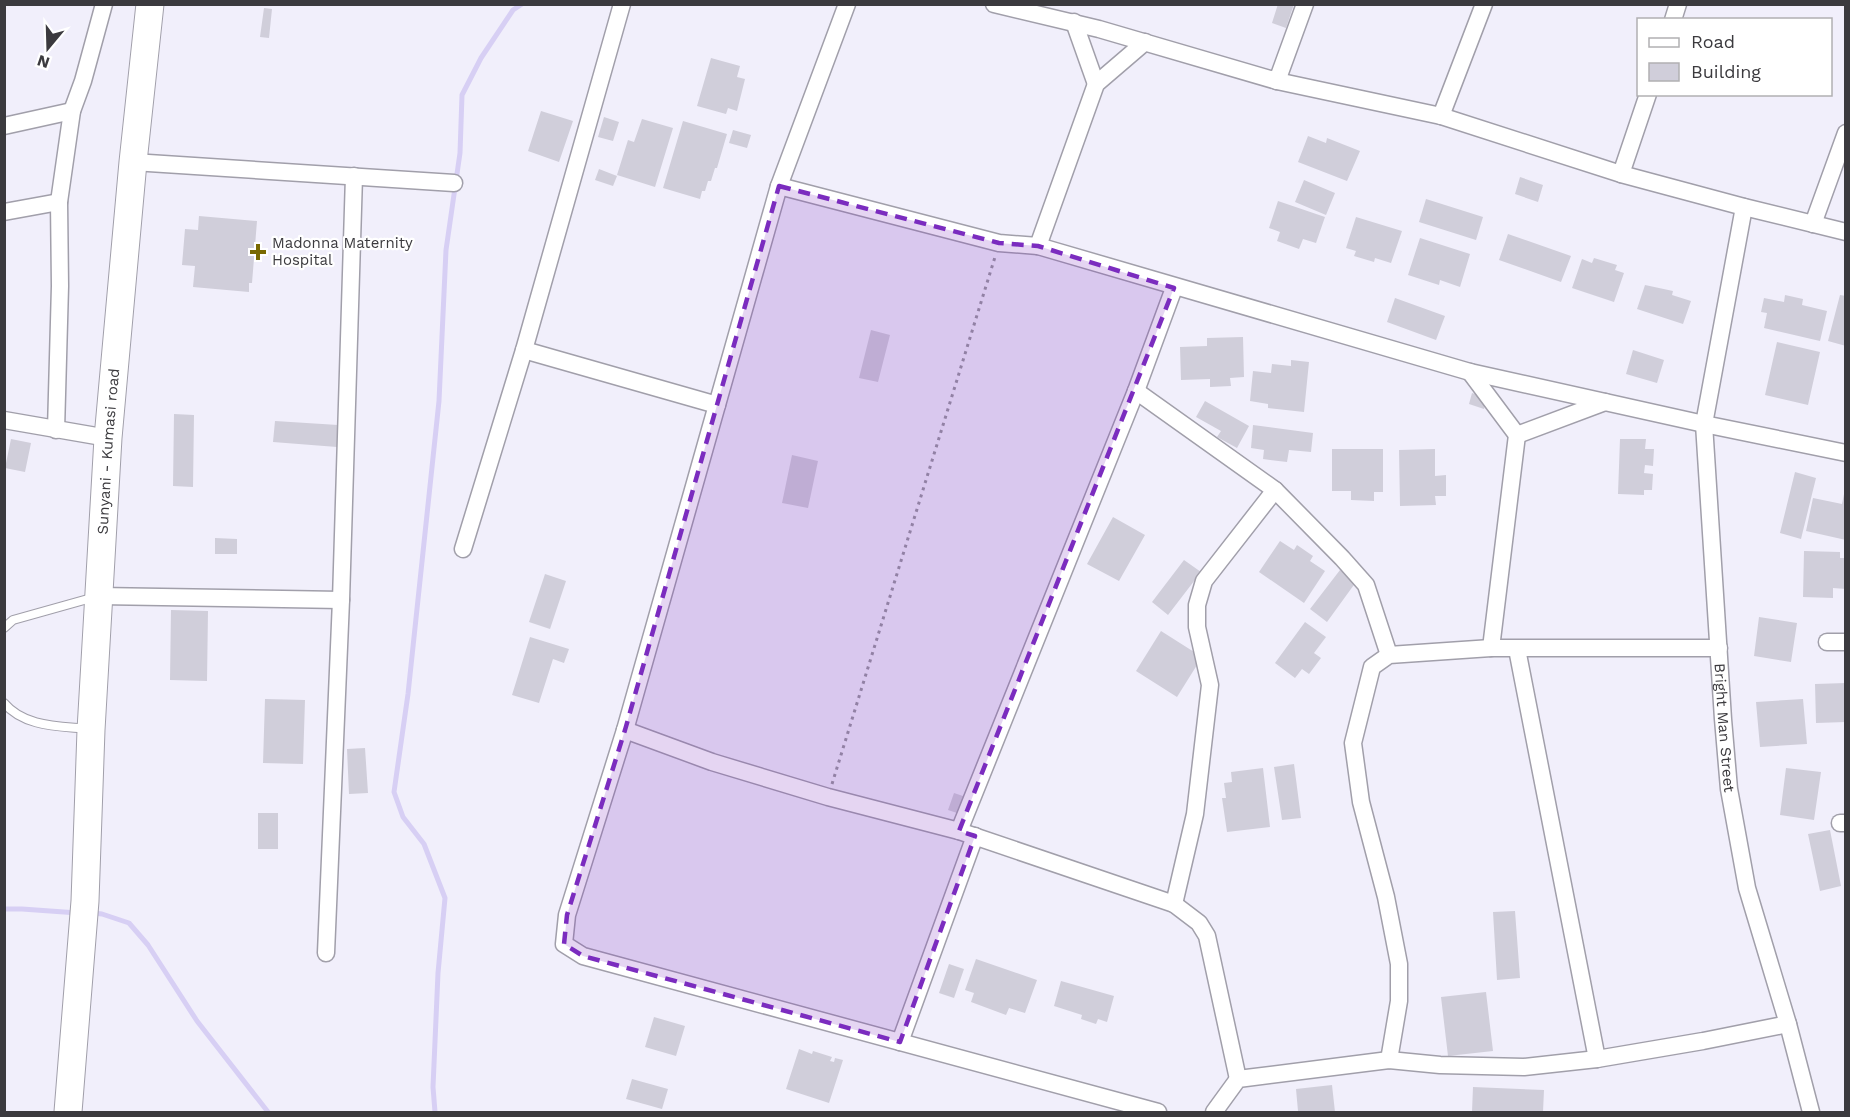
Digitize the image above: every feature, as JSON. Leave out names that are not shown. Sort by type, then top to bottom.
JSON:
[{"type":"main road","name":"Sunyani - Kumasi road","points":[[68,1113],[84,914],[91,730],[108,438],[150,4]]},
{"type":"street","points":[[56,430],[60,286],[58,202],[72,111],[104,4]]},
{"type":"street","points":[[463,549],[524,350],[622,4]]},
{"type":"street","points":[[846,4],[779,186],[625,730],[567,915],[564,944],[583,956],[1158,1113]]},
{"type":"street","points":[[994,4],[1042,10],[1074,22],[1277,81],[1441,116],[1621,174],[1845,232]]},
{"type":"street","points":[[1277,81],[1305,4]]},
{"type":"street","points":[[1441,116],[1484,4]]},
{"type":"street","points":[[1074,22],[1096,84]]},
{"type":"street","points":[[1038,246],[1096,84],[1145,42]]},
{"type":"street","points":[[1621,174],[1647,96]]},
{"type":"street","points":[[4,126],[72,111]]},
{"type":"street","points":[[1813,224],[1845,133]]},
{"type":"street","points":[[133,162],[454,183]]},
{"type":"street","points":[[326,952],[341,600],[354,176]]},
{"type":"street","points":[[779,186],[999,243],[1038,246],[1174,288],[1470,372],[1845,453]]},
{"type":"street","points":[[4,212],[58,202]]},
{"type":"street","name":"Bright Man Street","points":[[1744,207],[1704,424],[1729,789],[1747,888],[1788,1024],[1811,1113]]},
{"type":"street","points":[[900,1042],[967,834],[1174,288]]},
{"type":"street","points":[[524,350],[717,405]]},
{"type":"street","points":[[1470,372],[1516,435],[1491,648]]},
{"type":"street","points":[[1136,391],[1275,490],[1366,585],[1389,655]]},
{"type":"street","points":[[1516,435],[1605,402]]},
{"type":"street","points":[[4,420],[108,438]]},
{"type":"street","points":[[1174,904],[1195,814],[1210,685],[1197,627],[1197,605],[1204,580],[1275,490]]},
{"type":"street","points":[[99,596],[341,600]]},
{"type":"street","points":[[1827,642],[1845,642]]},
{"type":"street","points":[[1389,1060],[1399,1001],[1400,964],[1386,897],[1361,802],[1353,743],[1372,667],[1389,655],[1491,648],[1719,648]]},
{"type":"street","points":[[1517,649],[1597,1059]]},
{"type":"street","points":[[625,730],[712,762],[828,797],[967,834],[1174,904],[1199,923],[1207,936],[1238,1079],[1214,1113]]},
{"type":"street","points":[[1238,1079],[1389,1060],[1440,1065],[1524,1068],[1597,1059],[1788,1024]]},
{"type":"lane","points":[[4,628],[13,620],[99,596]]},
{"type":"lane","points":[[4,703],[36,723],[91,730]]},
{"type":"path","points":[[828,797],[999,243]]},
{"type":"highlighted area","points":[[779,186],[999,243],[1038,246],[1174,288],[959,831],[975,836],[900,1042],[583,956],[564,944],[567,915],[625,730]]},
{"type":"building","points":[[1278,4],[1294,4],[1286,28],[1272,23]]},
{"type":"building","points":[[264,8],[272,9],[269,38],[260,37]]},
{"type":"building","points":[[711,58],[740,66],[737,77],[745,79],[737,111],[728,108],[726,114],[697,106]]},
{"type":"building","points":[[541,111],[573,121],[559,162],[528,151]]},
{"type":"building","points":[[604,117],[619,122],[613,141],[598,137]]},
{"type":"building","points":[[642,119],[673,128],[655,187],[617,175],[628,140],[634,142]]},
{"type":"building","points":[[683,121],[727,134],[717,168],[715,168],[711,181],[708,181],[705,191],[702,191],[700,199],[663,188]]},
{"type":"building","points":[[733,130],[751,135],[747,148],[729,143]]},
{"type":"building","points":[[1308,136],[1326,143],[1327,138],[1360,151],[1347,181],[1298,162]]},
{"type":"building","points":[[599,169],[617,176],[613,186],[595,180]]},
{"type":"building","points":[[1520,177],[1543,185],[1538,202],[1515,194]]},
{"type":"building","points":[[1304,180],[1335,193],[1326,215],[1295,202]]},
{"type":"building","points":[[1426,199],[1483,217],[1476,240],[1419,222]]},
{"type":"building","points":[[1278,201],[1325,217],[1316,243],[1303,239],[1299,249],[1277,241],[1280,232],[1269,228]]},
{"type":"building","points":[[199,216],[257,221],[252,283],[249,283],[249,292],[193,287],[195,266],[182,265],[185,229],[198,230]]},
{"type":"building","points":[[1356,217],[1402,231],[1391,263],[1375,258],[1374,262],[1354,256],[1356,251],[1346,248]]},
{"type":"building","points":[[1508,234],[1571,256],[1561,282],[1499,260]]},
{"type":"building","points":[[1420,238],[1470,254],[1460,287],[1440,280],[1439,285],[1408,275]]},
{"type":"building","points":[[1594,258],[1617,265],[1615,270],[1624,273],[1614,302],[1572,288],[1582,259],[1592,263]]},
{"type":"building","points":[[1645,285],[1673,291],[1672,295],[1691,301],[1683,324],[1637,309]]},
{"type":"building","points":[[1785,295],[1803,299],[1802,305],[1827,311],[1820,341],[1764,328],[1767,313],[1761,312],[1764,298],[1784,302]]},
{"type":"building","points":[[1840,295],[1846,296],[1846,346],[1828,341]]},
{"type":"building","points":[[1395,298],[1445,316],[1436,340],[1387,322]]},
{"type":"building","points":[[871,330],[890,335],[878,382],[859,378]]},
{"type":"building","points":[[1243,337],[1244,377],[1230,378],[1231,386],[1210,387],[1210,379],[1181,380],[1180,347],[1207,346],[1207,338]]},
{"type":"building","points":[[1777,342],[1820,352],[1808,405],[1765,395]]},
{"type":"building","points":[[1633,350],[1664,360],[1657,383],[1626,374]]},
{"type":"building","points":[[1291,360],[1309,362],[1304,412],[1268,408],[1268,404],[1250,401],[1253,371],[1271,373],[1272,364],[1291,366]]},
{"type":"building","points":[[1472,393],[1487,398],[1484,409],[1469,404]]},
{"type":"building","points":[[1205,401],[1249,426],[1237,448],[1217,437],[1221,431],[1196,417]]},
{"type":"building","points":[[174,414],[194,415],[193,487],[173,486]]},
{"type":"building","points":[[275,421],[338,425],[337,447],[273,442]]},
{"type":"building","points":[[1253,425],[1313,433],[1311,452],[1289,450],[1287,462],[1263,459],[1264,450],[1251,448]]},
{"type":"building","points":[[11,439],[31,443],[25,472],[5,468]]},
{"type":"building","points":[[1620,439],[1646,439],[1645,449],[1654,449],[1653,466],[1645,465],[1644,473],[1653,474],[1652,490],[1644,490],[1644,495],[1618,494]]},
{"type":"building","points":[[1332,449],[1383,449],[1383,492],[1374,492],[1374,501],[1351,500],[1351,491],[1332,491]]},
{"type":"building","points":[[1435,449],[1435,476],[1446,475],[1446,496],[1435,496],[1436,505],[1400,506],[1399,450]]},
{"type":"building","points":[[792,455],[818,461],[808,508],[782,503]]},
{"type":"building","points":[[1795,472],[1816,478],[1801,539],[1780,533]]},
{"type":"building","points":[[1844,494],[1846,540],[1806,531],[1813,498],[1842,504]]},
{"type":"building","points":[[1113,517],[1145,535],[1119,581],[1087,564]]},
{"type":"building","points":[[215,538],[237,539],[237,554],[215,554]]},
{"type":"building","points":[[1280,541],[1294,550],[1297,545],[1313,556],[1310,561],[1325,571],[1304,603],[1259,572]]},
{"type":"building","points":[[1804,551],[1840,552],[1840,558],[1846,558],[1846,589],[1833,588],[1833,598],[1803,597]]},
{"type":"building","points":[[1184,560],[1201,572],[1168,615],[1152,602]]},
{"type":"building","points":[[1340,570],[1356,582],[1327,622],[1310,609]]},
{"type":"building","points":[[545,574],[566,581],[550,629],[529,622]]},
{"type":"building","points":[[171,610],[208,611],[207,681],[170,680]]},
{"type":"building","points":[[1759,617],[1797,623],[1791,662],[1754,656]]},
{"type":"building","points":[[1305,622],[1326,637],[1314,653],[1321,658],[1309,674],[1302,669],[1295,678],[1275,663]]},
{"type":"building","points":[[1161,631],[1202,657],[1177,697],[1136,671]]},
{"type":"building","points":[[530,637],[569,649],[564,663],[553,659],[539,703],[512,695]]},
{"type":"building","points":[[1846,683],[1846,722],[1816,723],[1815,684]]},
{"type":"building","points":[[265,699],[305,700],[303,764],[263,763]]},
{"type":"building","points":[[1803,699],[1807,744],[1760,747],[1756,702]]},
{"type":"building","points":[[365,748],[368,793],[349,794],[347,749]]},
{"type":"building","points":[[1294,764],[1301,818],[1282,820],[1274,767]]},
{"type":"building","points":[[1263,768],[1270,827],[1227,832],[1222,798],[1226,798],[1224,783],[1232,782],[1231,772]]},
{"type":"building","points":[[1786,768],[1821,772],[1814,820],[1780,815]]},
{"type":"building","points":[[954,793],[969,798],[963,815],[948,810]]},
{"type":"building","points":[[258,813],[278,813],[278,849],[258,849]]},
{"type":"building","points":[[1830,830],[1841,886],[1820,891],[1808,834]]},
{"type":"building","points":[[1515,911],[1520,978],[1497,980],[1493,912]]},
{"type":"building","points":[[976,959],[1037,980],[1025,1013],[1009,1008],[1006,1015],[971,1002],[974,993],[965,990]]},
{"type":"building","points":[[949,964],[964,969],[954,998],[939,993]]},
{"type":"building","points":[[1061,981],[1114,996],[1107,1022],[1098,1019],[1096,1024],[1081,1019],[1082,1015],[1054,1006]]},
{"type":"building","points":[[1486,992],[1493,1051],[1448,1056],[1441,997]]},
{"type":"building","points":[[654,1017],[685,1026],[676,1056],[645,1047]]},
{"type":"building","points":[[799,1049],[832,1057],[830,1061],[834,1062],[835,1058],[843,1060],[829,1103],[786,1089]]},
{"type":"building","points":[[632,1079],[668,1089],[662,1109],[626,1099]]},
{"type":"building","points":[[1332,1085],[1335,1112],[1298,1111],[1296,1089]]},
{"type":"building","points":[[1473,1087],[1544,1090],[1543,1112],[1472,1112]]},
{"type":"waterway","points":[[435,1112],[433,1087],[438,973],[445,898],[424,844],[403,817],[394,792],[408,694],[439,401],[446,250],[460,153],[462,95],[481,58],[513,10],[522,4]]},
{"type":"waterway","points":[[4,909],[78,913]]},
{"type":"waterway","points":[[93,913],[129,923],[148,945],[197,1021],[268,1112]]},
{"type":"place","name":"Madonna Maternity Hospital","points":[[258,252]]}]
